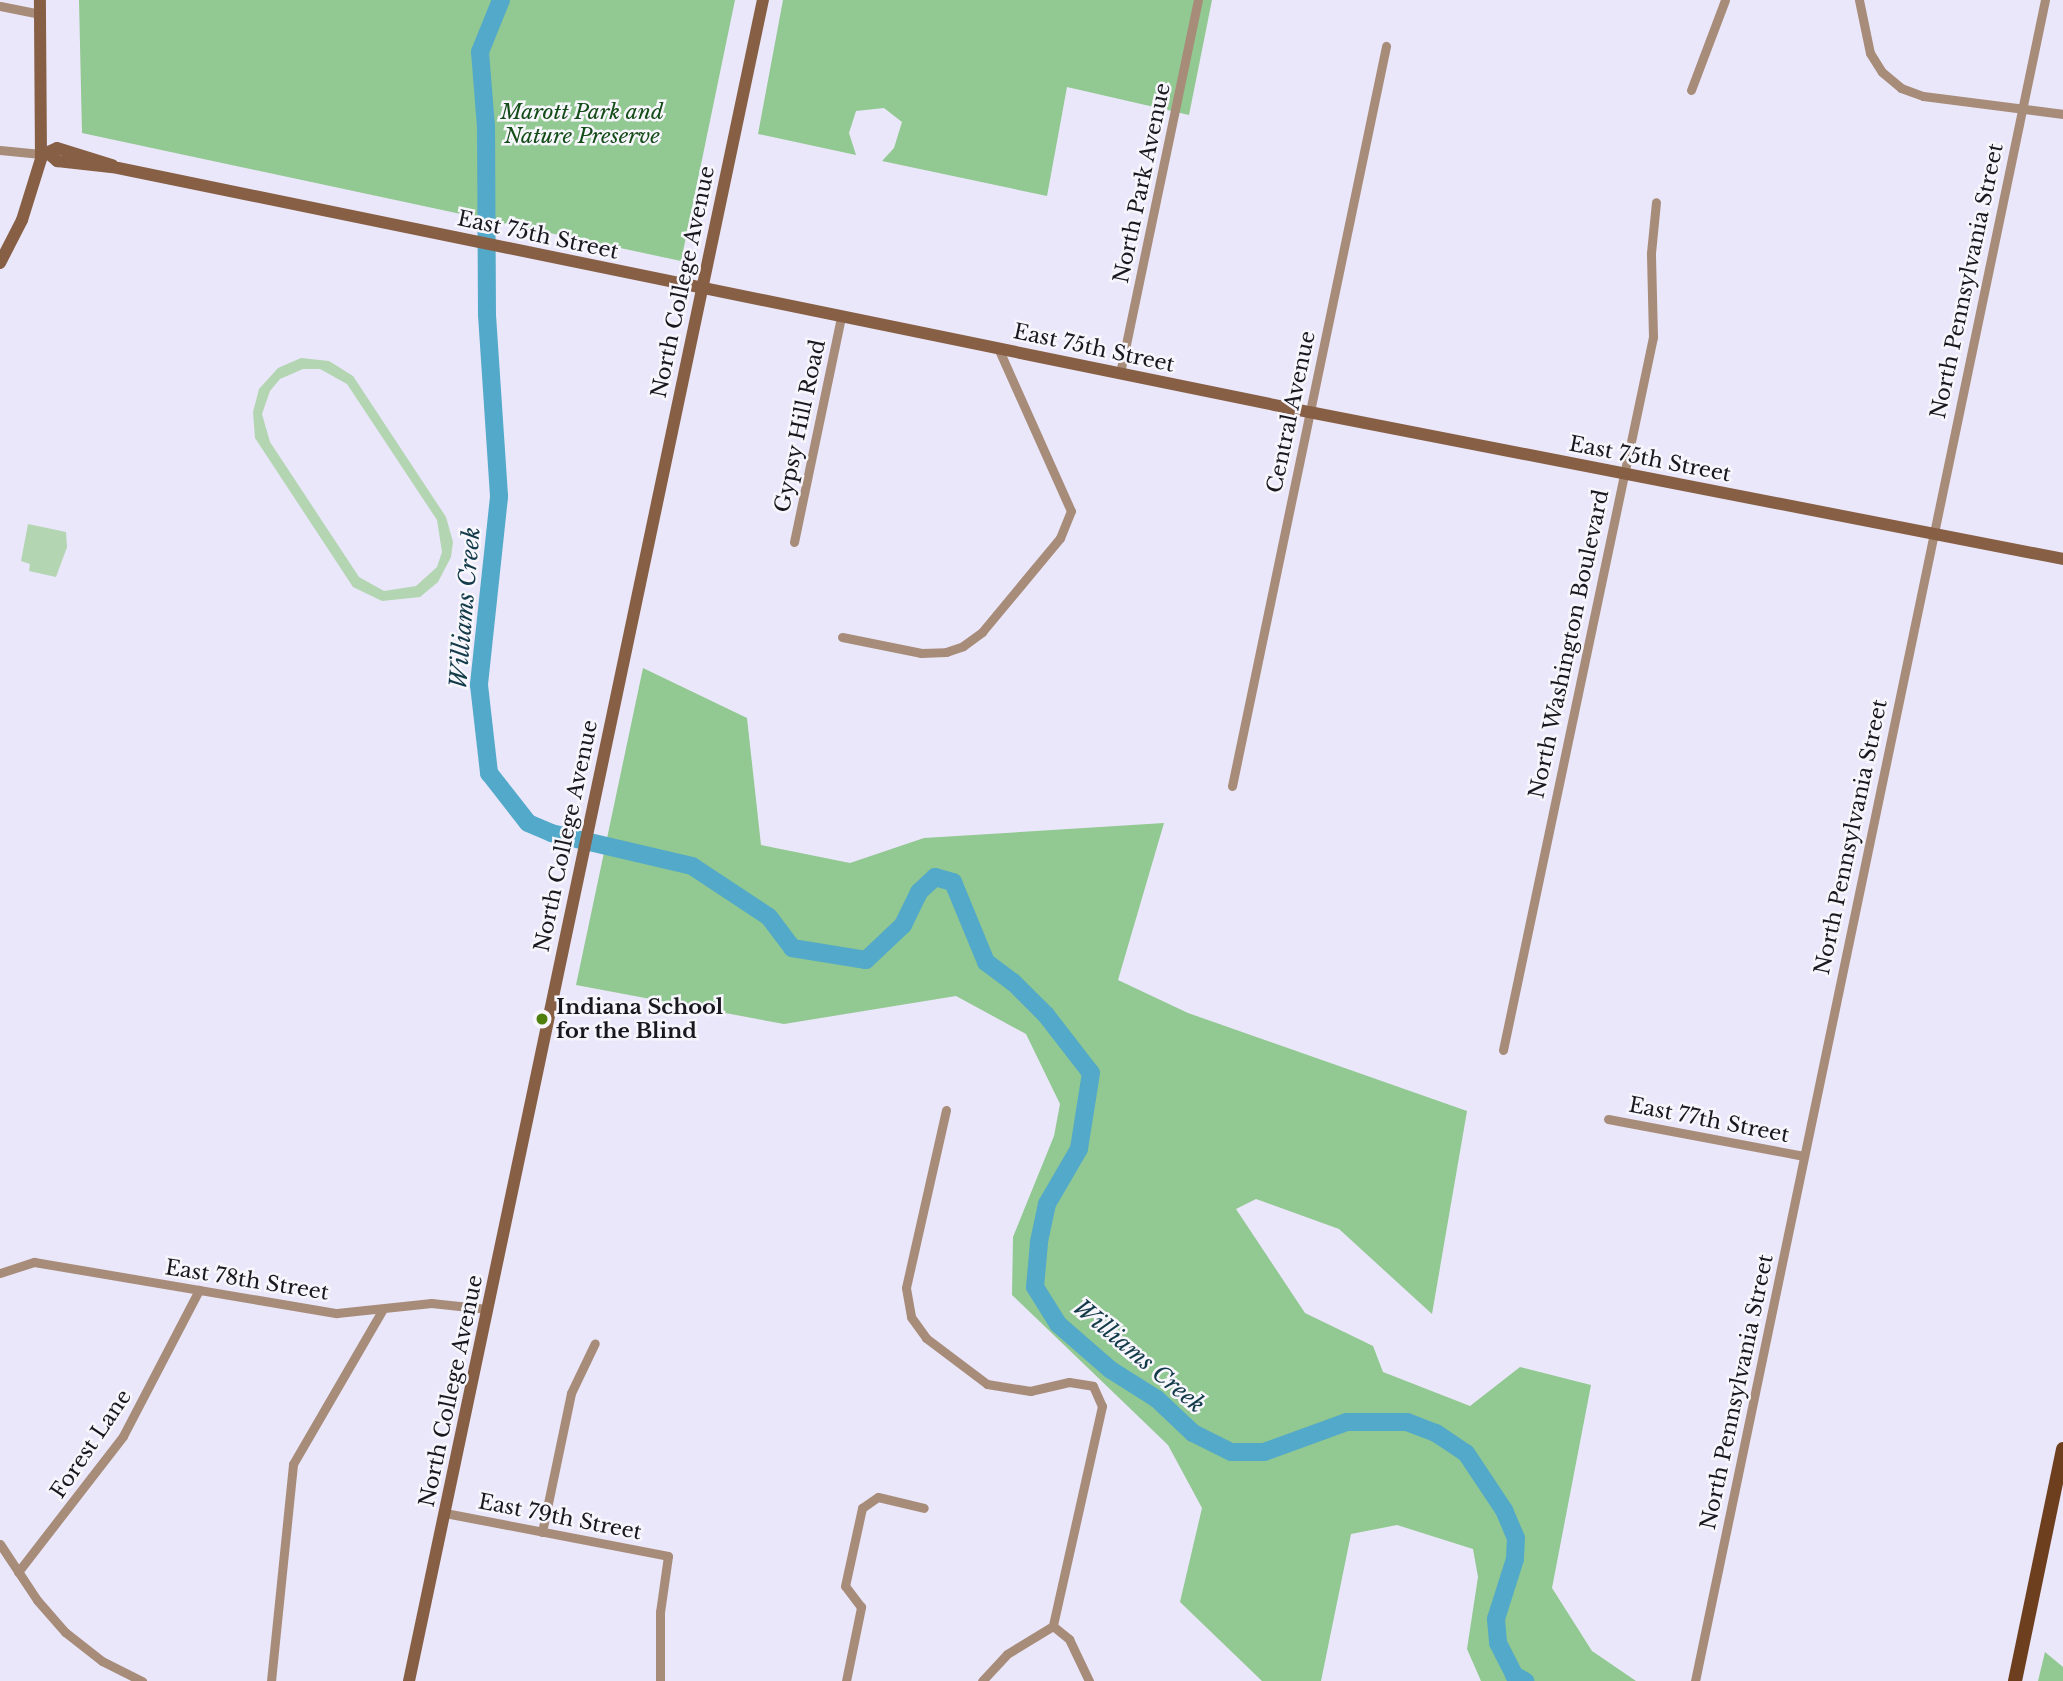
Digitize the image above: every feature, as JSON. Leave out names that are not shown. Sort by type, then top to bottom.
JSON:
[{"type":"main road","points":[[2015,1681],[2063,1449]]},
{"type":"street","points":[[0,263],[22,220],[45,154],[40,0]]},
{"type":"street","name":"North College Avenue","points":[[409,1681],[762,0]]},
{"type":"street","name":"North Park Avenue","points":[[1120,373],[1198,0]]},
{"type":"street","points":[[1691,90],[1725,0]]},
{"type":"street","points":[[1859,0],[1870,53],[1896,85],[1923,96],[2021,111],[2063,114]]},
{"type":"street","name":"North Pennsylvania Street","points":[[1695,1681],[1931,534],[2045,0]]},
{"type":"street","points":[[0,6],[40,14]]},
{"type":"street","name":"Central Avenue","points":[[1232,786],[1386,46]]},
{"type":"street","name":"East 75th Street","points":[[0,150],[45,154],[57,161],[118,168],[701,290],[2063,559]]},
{"type":"street","name":"North Washington Boulevard","points":[[1503,1051],[1622,473],[1653,337],[1651,253],[1656,202]]},
{"type":"street","name":"Gypsy Hill Road","points":[[794,542],[841,317]]},
{"type":"street","points":[[842,637],[921,653],[946,653],[963,646],[982,632],[1060,538],[1071,511],[998,348]]},
{"type":"street","points":[[946,1110],[905,1288],[911,1317],[926,1338],[987,1384],[1005,1390],[1069,1382],[1093,1386],[1102,1406],[1053,1626],[1016,1647],[982,1681]]},
{"type":"street","name":"East 77th Street","points":[[1608,1119],[1803,1156]]},
{"type":"street","name":"East 78th Street","points":[[2,1271],[34,1262],[337,1313],[431,1303],[488,1309]]},
{"type":"street","name":"Forest Lane","points":[[18,1572],[123,1436],[199,1290]]},
{"type":"street","points":[[271,1681],[293,1464],[383,1309]]},
{"type":"street","points":[[541,1532],[571,1393],[595,1342]]},
{"type":"street","points":[[846,1681],[861,1605],[845,1586],[862,1507],[878,1497],[924,1508]]},
{"type":"street","name":"East 79th Street","points":[[445,1513],[668,1556],[660,1612],[660,1681]]},
{"type":"street","points":[[0,1544],[18,1572],[70,1637],[106,1663],[142,1681]]},
{"type":"street","points":[[1053,1626],[1069,1639],[1088,1681]]},
{"type":"green space","name":"Marott Park and Nature Preserve","points":[[79,0],[735,0],[681,261],[82,133]]},
{"type":"green space","points":[[783,0],[1212,0],[1189,115],[1067,87],[1047,196],[882,161],[894,148],[902,122],[884,108],[856,111],[849,133],[856,155],[758,134]]},
{"type":"green space","points":[[301,358],[329,361],[353,376],[446,517],[453,542],[451,557],[438,582],[420,597],[382,601],[353,587],[255,438],[253,412],[259,389],[278,368]],"holes":[[[303,369],[320,369],[347,384],[437,520],[442,552],[437,567],[416,586],[384,591],[359,577],[270,442],[262,414],[270,391],[280,379]]]},
{"type":"green space","points":[[28,524],[66,532],[67,547],[56,577],[29,571],[30,564],[21,561]]},
{"type":"green space","points":[[643,668],[747,718],[761,845],[850,863],[924,838],[1164,823],[1118,980],[1188,1013],[1467,1111],[1432,1314],[1339,1229],[1256,1199],[1236,1209],[1305,1313],[1373,1346],[1383,1372],[1470,1406],[1520,1367],[1591,1385],[1552,1588],[1592,1651],[1636,1681],[1481,1681],[1467,1649],[1478,1577],[1473,1549],[1397,1525],[1351,1534],[1321,1681],[1262,1681],[1180,1602],[1202,1508],[1168,1445],[1012,1295],[1013,1237],[1054,1136],[1060,1104],[1026,1034],[956,996],[784,1024],[576,985]]},
{"type":"green space","points":[[2045,1652],[2063,1667],[2063,1681],[2038,1681]]},
{"type":"waterway","name":"Williams Creek","points":[[501,0],[480,52],[486,126],[487,315],[499,497],[479,685],[489,773],[528,823],[551,833],[692,866],[769,917],[792,948],[866,960],[903,925],[919,892],[935,877],[953,882],[986,962],[1013,982],[1046,1015],[1091,1073],[1079,1149],[1047,1204],[1039,1243],[1035,1287],[1058,1324],[1111,1370],[1157,1399],[1193,1433],[1231,1452],[1264,1452],[1347,1422],[1407,1422],[1436,1433],[1466,1453],[1504,1510],[1516,1538],[1515,1559],[1496,1619],[1498,1643],[1514,1675],[1525,1681]]},
{"type":"place","name":"Indiana School for the Blind","points":[[542,1019]]}]
